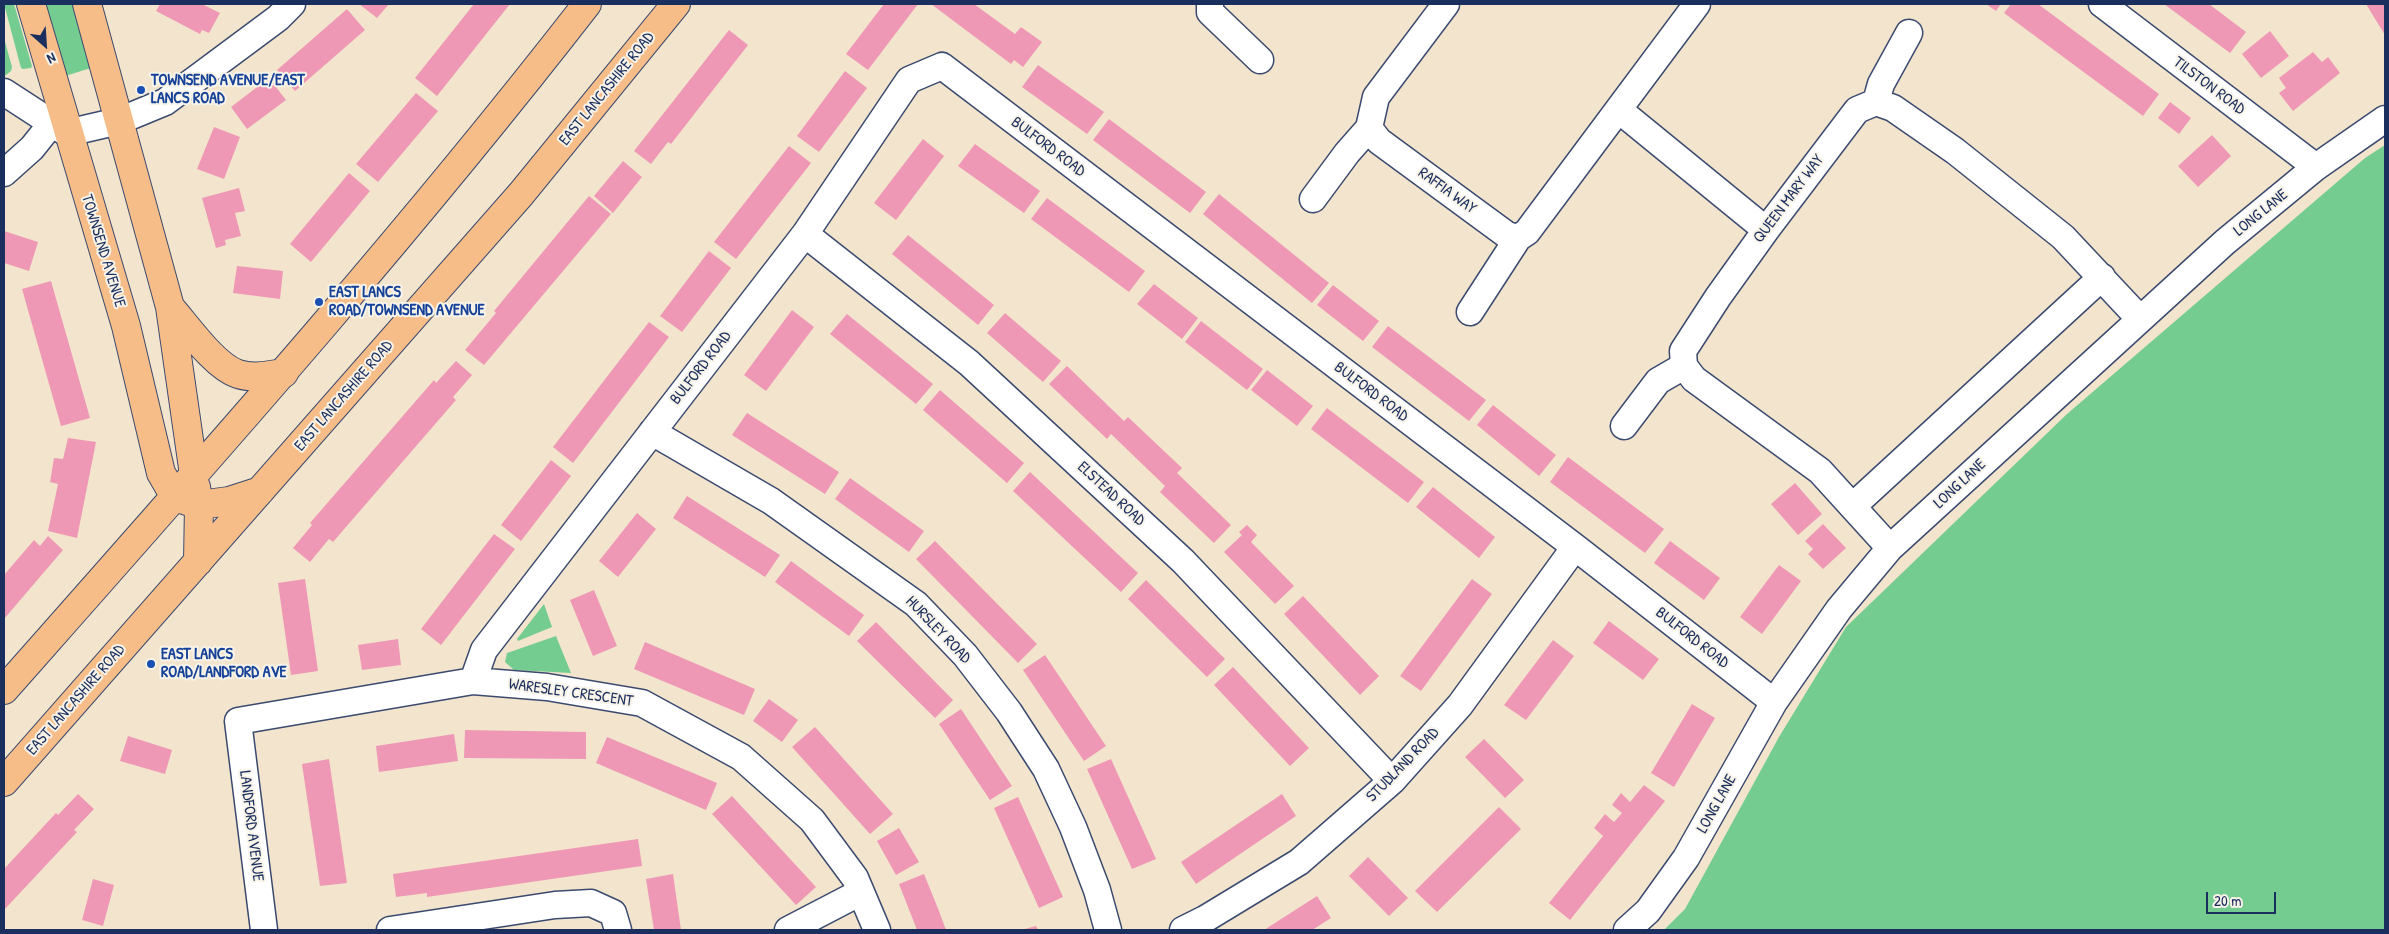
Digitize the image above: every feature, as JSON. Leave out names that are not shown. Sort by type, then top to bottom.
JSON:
[{"type":"main road","name":"TOWNSEND AVENUE","points":[[31,4],[60,128],[126,326],[161,474],[187,501]]},
{"type":"main road","points":[[87,4],[170,307],[194,475],[187,501],[198,562]]},
{"type":"main road","points":[[194,475],[284,373],[493,124],[587,4]]},
{"type":"main road","name":"EAST LANCASHIRE ROAD","points":[[4,782],[521,194],[676,4]]},
{"type":"main road","points":[[170,307],[222,365],[238,374],[261,377],[284,373]]},
{"type":"main road","points":[[4,690],[187,501],[229,501],[260,491]]},
{"type":"street","points":[[4,173],[32,148],[60,128],[119,121],[165,102],[278,18],[292,4]]},
{"type":"street","points":[[1210,4],[1210,12],[1260,60]]},
{"type":"street","points":[[1313,198],[1347,153],[1369,128],[1376,97],[1446,4]]},
{"type":"street","points":[[1470,312],[1518,238],[1527,232],[1697,4]]},
{"type":"street","name":"TILSTON ROAD","points":[[2102,4],[2316,167]]},
{"type":"street","points":[[1909,33],[1882,84],[1876,102],[1893,108],[1955,151],[2063,237],[2140,319]]},
{"type":"street","name":"BULFORD ROAD","points":[[472,681],[484,650],[805,234],[909,80],[942,66],[1575,547],[1774,702]]},
{"type":"street","points":[[4,92],[60,128]]},
{"type":"street","name":"QUEEN MARY WAY","points":[[1684,366],[1683,351],[1718,297],[1766,230],[1857,110],[1876,102]]},
{"type":"street","points":[[1619,110],[1766,230]]},
{"type":"street","name":"LONG LANE","points":[[1627,930],[1648,911],[1686,858],[1774,702],[1839,609],[1890,548],[2225,242],[2316,167],[2385,119]]},
{"type":"street","name":"RAFFIA WAY","points":[[1369,128],[1379,141],[1507,235],[1518,238]]},
{"type":"street","name":"ELSTEAD ROAD","points":[[805,234],[969,363],[1183,561],[1392,781]]},
{"type":"street","points":[[1852,506],[2102,277]]},
{"type":"street","points":[[1624,426],[1658,381],[1684,366],[1694,379],[1820,471],[1890,548]]},
{"type":"street","name":"HURSLEY ROAD","points":[[652,432],[771,501],[900,592],[916,604],[965,655],[1009,712],[1046,769],[1077,836],[1097,890],[1108,930]]},
{"type":"street","name":"STUDLAND ROAD","points":[[1183,930],[1205,919],[1299,862],[1392,781],[1460,705],[1575,547]]},
{"type":"street","name":"WARESLEY CRESCENT","points":[[238,721],[472,681],[546,687],[642,703],[741,757],[812,820],[855,878],[877,930]]},
{"type":"street","name":"LANDFORD AVENUE","points":[[238,721],[264,930]]},
{"type":"street","points":[[788,930],[861,892]]},
{"type":"street","points":[[390,930],[555,905],[591,903],[613,913],[618,930]]},
{"type":"green space","points":[[4,4],[14,4],[31,68],[21,68]]},
{"type":"green space","points":[[45,4],[73,4],[91,68],[65,76]]},
{"type":"green space","points":[[4,38],[12,67],[11,71],[6,75],[4,75]]},
{"type":"green space","points":[[2385,145],[2385,930],[1664,930],[1685,909],[1779,737],[1846,627],[2067,414],[2365,158]]},
{"type":"green space","points":[[544,604],[552,627],[518,641],[517,639]]},
{"type":"green space","points":[[556,636],[571,673],[514,670],[505,662],[507,653]]},
{"type":"building","points":[[160,4],[202,4],[220,13],[209,33],[202,30],[200,34],[156,11]]},
{"type":"building","points":[[359,4],[389,4],[377,18]]},
{"type":"building","points":[[474,4],[510,4],[437,96],[415,78]]},
{"type":"building","points":[[884,4],[918,4],[868,70],[846,54]]},
{"type":"building","points":[[931,4],[974,4],[1015,34],[1021,27],[1042,42],[1023,67],[1014,60],[1011,64]]},
{"type":"building","points":[[1986,4],[2001,4],[1996,11]]},
{"type":"building","points":[[2011,4],[2038,4],[2159,94],[2143,116],[2004,13]]},
{"type":"building","points":[[2164,4],[2209,4],[2246,32],[2230,53]]},
{"type":"building","points":[[2366,4],[2385,4],[2385,35],[2377,22]]},
{"type":"building","points":[[347,9],[365,30],[295,91],[277,70]]},
{"type":"building","points":[[729,30],[748,45],[671,144],[668,142],[651,164],[634,151]]},
{"type":"building","points":[[2270,31],[2289,56],[2261,78],[2242,54]]},
{"type":"building","points":[[2313,52],[2322,62],[2328,57],[2340,73],[2293,111],[2279,93],[2286,88],[2279,78]]},
{"type":"building","points":[[1038,65],[1104,112],[1087,134],[1022,87]]},
{"type":"building","points":[[845,71],[867,88],[819,152],[797,136]]},
{"type":"building","points":[[269,78],[286,100],[247,129],[231,107]]},
{"type":"building","points":[[416,93],[438,111],[378,182],[356,164]]},
{"type":"building","points":[[2170,102],[2191,118],[2179,134],[2158,118]]},
{"type":"building","points":[[1109,119],[1206,192],[1190,213],[1093,140]]},
{"type":"building","points":[[214,127],[240,137],[224,179],[197,169]]},
{"type":"building","points":[[2212,135],[2231,156],[2198,187],[2178,166]]},
{"type":"building","points":[[923,139],[944,156],[896,220],[874,203]]},
{"type":"building","points":[[975,144],[1040,191],[1024,213],[958,166]]},
{"type":"building","points":[[789,146],[811,163],[736,259],[714,242]]},
{"type":"building","points":[[623,161],[642,177],[613,213],[594,196]]},
{"type":"building","points":[[349,173],[370,191],[311,262],[290,244]]},
{"type":"building","points":[[239,188],[245,211],[235,213],[241,236],[225,240],[226,245],[216,248],[202,198]]},
{"type":"building","points":[[1219,194],[1329,283],[1312,303],[1203,214]]},
{"type":"building","points":[[589,196],[611,214],[484,365],[465,350],[496,313],[494,311]]},
{"type":"building","points":[[1047,198],[1145,271],[1129,292],[1031,219]]},
{"type":"building","points":[[4,231],[38,242],[29,271],[4,263]]},
{"type":"building","points":[[908,235],[994,305],[978,325],[892,254]]},
{"type":"building","points":[[709,251],[731,268],[682,332],[660,316]]},
{"type":"building","points":[[237,266],[283,271],[280,299],[233,293]]},
{"type":"building","points":[[51,281],[90,418],[61,426],[22,289]]},
{"type":"building","points":[[1154,284],[1198,318],[1182,339],[1137,304]]},
{"type":"building","points":[[1333,285],[1379,321],[1363,341],[1317,305]]},
{"type":"building","points":[[792,310],[814,327],[766,391],[744,375]]},
{"type":"building","points":[[1005,313],[1061,361],[1043,382],[987,333]]},
{"type":"building","points":[[847,314],[933,384],[916,404],[830,334]]},
{"type":"building","points":[[1201,321],[1263,369],[1247,390],[1185,342]]},
{"type":"building","points":[[649,322],[669,337],[573,463],[553,447]]},
{"type":"building","points":[[1388,326],[1486,400],[1469,421],[1372,347]]},
{"type":"building","points":[[456,361],[472,375],[453,397],[456,400],[333,542],[329,539],[310,562],[293,548],[312,525],[310,523],[434,380],[436,383]]},
{"type":"building","points":[[1067,366],[1124,421],[1128,417],[1182,468],[1177,473],[1231,525],[1214,543],[1160,492],[1165,486],[1111,434],[1107,439],[1049,384]]},
{"type":"building","points":[[1267,370],[1313,406],[1297,426],[1251,390]]},
{"type":"building","points":[[940,390],[1024,463],[1007,483],[923,410]]},
{"type":"building","points":[[1493,405],[1556,455],[1539,476],[1477,425]]},
{"type":"building","points":[[1327,408],[1424,482],[1408,503],[1311,429]]},
{"type":"building","points":[[747,413],[839,472],[825,494],[732,435]]},
{"type":"building","points":[[68,438],[96,442],[77,538],[48,531],[58,484],[50,482],[54,458],[63,459]]},
{"type":"building","points":[[1568,457],[1664,529],[1645,553],[1550,482]]},
{"type":"building","points":[[551,460],[571,476],[521,541],[501,525]]},
{"type":"building","points":[[1030,472],[1138,573],[1121,592],[1013,491]]},
{"type":"building","points":[[850,478],[924,531],[909,552],[835,499]]},
{"type":"building","points":[[1795,483],[1822,514],[1798,535],[1771,504]]},
{"type":"building","points":[[1433,487],[1495,537],[1479,558],[1416,507]]},
{"type":"building","points":[[687,496],[780,555],[765,577],[673,518]]},
{"type":"building","points":[[637,513],[656,529],[618,577],[599,561]]},
{"type":"building","points":[[1823,524],[1846,548],[1823,569],[1808,554],[1813,549],[1805,541]]},
{"type":"building","points":[[1247,525],[1257,535],[1251,542],[1294,586],[1275,604],[1224,552],[1242,535],[1239,532]]},
{"type":"building","points":[[494,534],[515,549],[441,645],[421,629]]},
{"type":"building","points":[[48,536],[63,550],[4,619],[4,575],[34,540],[40,546]]},
{"type":"building","points":[[935,541],[1037,644],[1018,663],[916,559]]},
{"type":"building","points":[[1670,541],[1720,578],[1704,600],[1654,563]]},
{"type":"building","points":[[791,561],[864,615],[849,636],[775,582]]},
{"type":"building","points":[[1779,565],[1801,581],[1762,634],[1740,617]]},
{"type":"building","points":[[305,579],[318,671],[291,675],[278,583]]},
{"type":"building","points":[[1472,579],[1492,594],[1421,691],[1400,676]]},
{"type":"building","points":[[1146,580],[1225,659],[1207,677],[1128,599]]},
{"type":"building","points":[[594,590],[617,646],[593,656],[570,600]]},
{"type":"building","points":[[1303,596],[1379,676],[1360,695],[1284,614]]},
{"type":"building","points":[[1609,621],[1659,659],[1643,680],[1593,643]]},
{"type":"building","points":[[876,622],[953,700],[935,718],[857,641]]},
{"type":"building","points":[[398,639],[401,665],[362,670],[358,645]]},
{"type":"building","points":[[1553,640],[1574,656],[1526,720],[1504,705]]},
{"type":"building","points":[[645,642],[755,689],[744,715],[634,669]]},
{"type":"building","points":[[1045,655],[1106,746],[1084,761],[1023,670]]},
{"type":"building","points":[[1233,667],[1309,748],[1290,766],[1214,685]]},
{"type":"building","points":[[769,699],[798,720],[782,742],[753,721]]},
{"type":"building","points":[[1692,704],[1715,718],[1674,787],[1651,773]]},
{"type":"building","points":[[961,709],[1012,786],[990,800],[939,724]]},
{"type":"building","points":[[815,727],[893,814],[870,834],[792,747]]},
{"type":"building","points":[[465,730],[586,732],[586,759],[464,758]]},
{"type":"building","points":[[454,734],[458,761],[379,772],[376,746]]},
{"type":"building","points":[[128,736],[172,750],[165,774],[120,761]]},
{"type":"building","points":[[607,737],[717,783],[706,810],[596,763]]},
{"type":"building","points":[[1484,739],[1524,780],[1505,798],[1465,757]]},
{"type":"building","points":[[329,759],[347,883],[320,886],[302,764]]},
{"type":"building","points":[[1111,759],[1156,859],[1132,869],[1087,769]]},
{"type":"building","points":[[1644,785],[1665,801],[1570,920],[1549,903],[1603,836],[1594,828],[1605,814],[1614,822],[1622,813],[1612,805],[1621,793],[1630,802]]},
{"type":"building","points":[[78,794],[94,809],[74,830],[77,832],[4,910],[4,869],[56,813],[58,815]]},
{"type":"building","points":[[1282,794],[1296,816],[1196,884],[1181,862]]},
{"type":"building","points":[[732,796],[816,887],[796,905],[712,814]]},
{"type":"building","points":[[1018,797],[1063,897],[1039,908],[994,808]]},
{"type":"building","points":[[1499,807],[1521,829],[1437,912],[1415,891]]},
{"type":"building","points":[[899,828],[919,862],[896,875],[877,841]]},
{"type":"building","points":[[638,839],[642,866],[427,897],[427,893],[396,897],[393,874]]},
{"type":"building","points":[[1368,857],[1408,898],[1389,916],[1349,876]]},
{"type":"building","points":[[673,874],[681,930],[654,930],[646,879]]},
{"type":"building","points":[[924,874],[946,930],[917,930],[899,884]]},
{"type":"building","points":[[93,879],[114,885],[103,926],[82,920]]},
{"type":"building","points":[[1317,896],[1331,918],[1314,929],[1264,930]]},
{"type":"building","points":[[1036,926],[1038,930],[1021,930]]},
{"type":"place","name":"TOWNSEND AVENUE/EAST LANCS ROAD","points":[[141,90]]},
{"type":"place","name":"EAST LANCS ROAD/TOWNSEND AVENUE","points":[[319,302]]},
{"type":"place","name":"EAST LANCS ROAD/LANDFORD AVE","points":[[151,664]]}]
